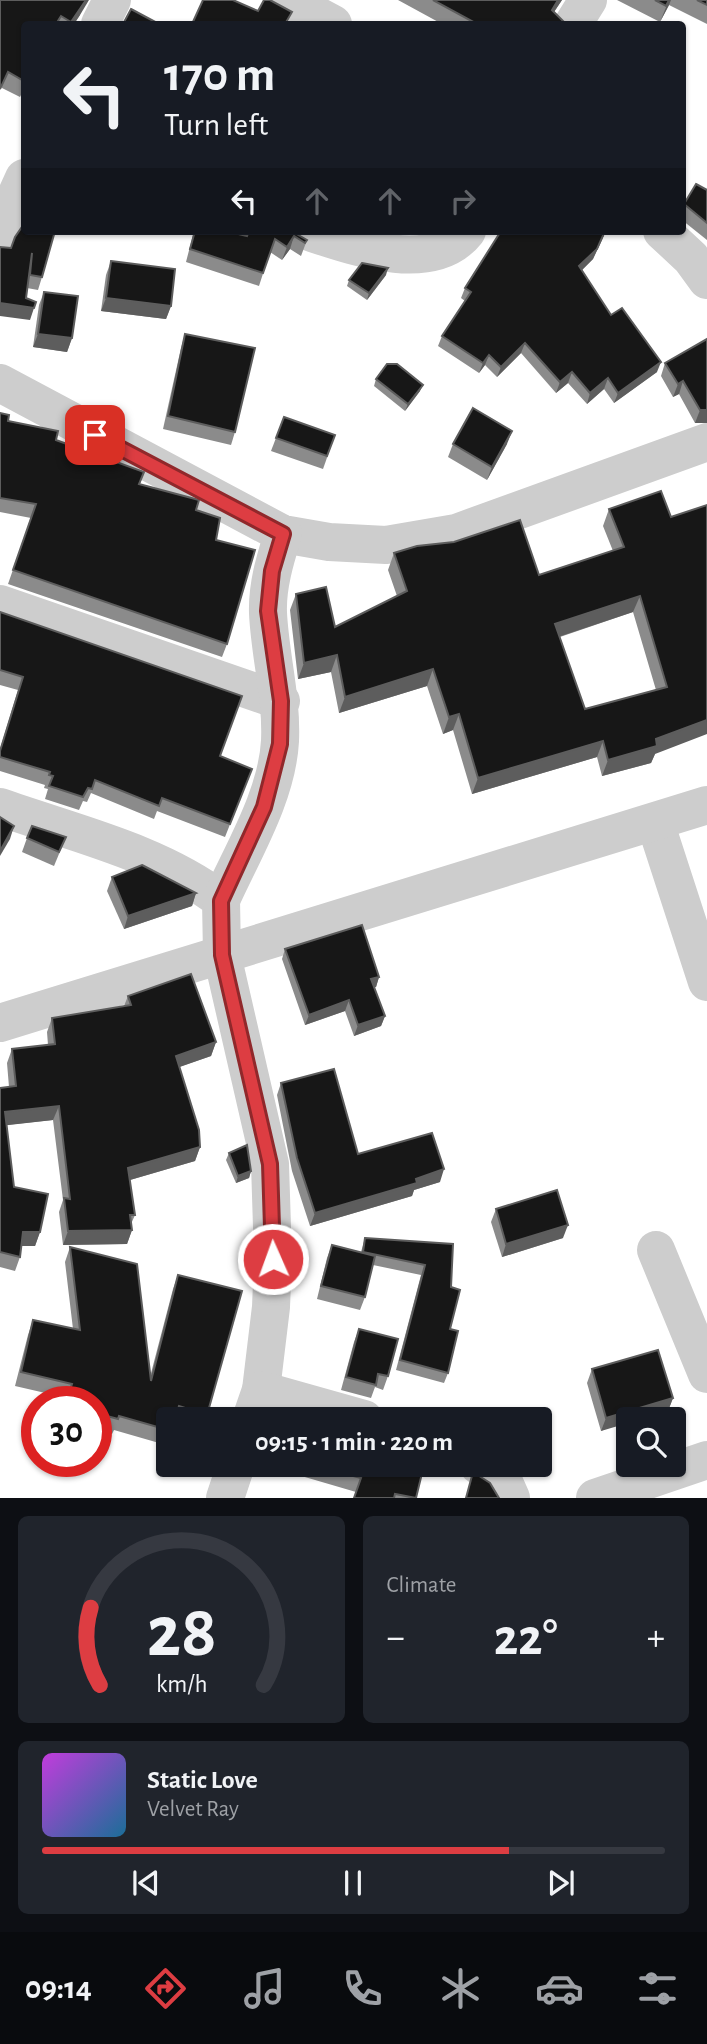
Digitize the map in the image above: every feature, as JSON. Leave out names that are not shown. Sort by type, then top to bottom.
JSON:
[{"type":"street","points":[[102,21],[112,0]]},
{"type":"street","points":[[288,0],[327,21]]},
{"type":"street","points":[[575,21],[588,0]]},
{"type":"street","points":[[0,231],[21,185]]},
{"type":"street","points":[[318,235],[364,250],[403,255],[433,252],[461,235]]},
{"type":"street","points":[[666,235],[691,258],[707,280]]},
{"type":"street","points":[[0,383],[283,534],[329,542],[386,545],[456,533],[707,442]]},
{"type":"street","points":[[256,1405],[273,1259],[270,1164],[222,955],[221,901],[267,796],[280,744],[281,701],[268,611],[272,571],[283,534]]},
{"type":"street","points":[[0,604],[281,701]]},
{"type":"street","points":[[0,1023],[707,805]]},
{"type":"street","points":[[0,807],[156,863],[201,885],[221,901]]},
{"type":"street","points":[[655,822],[707,982]]},
{"type":"street","points":[[656,1250],[707,1374]]},
{"type":"street","points":[[595,1498],[707,1460]]},
{"type":"street","points":[[225,1498],[232,1477]]},
{"type":"street","points":[[498,1477],[503,1480],[511,1498]]},
{"type":"building","points":[[0,0],[86,0],[72,21],[61,16],[58,21],[21,21],[21,79],[8,72],[0,89]]},
{"type":"building","points":[[203,0],[233,0],[258,11],[264,0],[270,0],[292,12],[287,21],[193,21]]},
{"type":"building","points":[[433,0],[558,0],[552,10],[563,21],[472,21]]},
{"type":"building","points":[[655,0],[669,0],[666,6]]},
{"type":"building","points":[[131,9],[153,21],[125,21]]},
{"type":"building","points":[[696,184],[707,190],[707,223],[686,206]]},
{"type":"building","points":[[21,228],[21,235],[54,235],[42,277],[30,275],[32,253],[26,298],[36,302],[34,308],[0,303],[0,247],[11,248]]},
{"type":"building","points":[[194,235],[298,235],[307,240],[305,243],[294,236],[287,247],[275,239],[263,273],[190,249]]},
{"type":"building","points":[[498,235],[603,235],[597,249],[579,266],[611,315],[622,308],[661,362],[618,393],[608,378],[590,393],[572,372],[560,382],[525,343],[501,367],[489,355],[483,363],[442,336],[471,292],[465,288]]},
{"type":"building","points":[[111,261],[175,269],[171,306],[106,298]]},
{"type":"building","points":[[362,263],[388,268],[369,293],[349,280]]},
{"type":"building","points":[[44,292],[78,296],[72,338],[38,334]]},
{"type":"building","points":[[185,334],[255,348],[235,432],[168,416]]},
{"type":"building","points":[[707,339],[707,410],[700,410],[683,381],[678,384],[665,363]]},
{"type":"building","points":[[387,364],[397,364],[423,385],[408,404],[376,379]]},
{"type":"building","points":[[473,408],[512,431],[492,467],[453,444]]},
{"type":"building","points":[[0,413],[9,415],[8,421],[58,431],[56,440],[144,472],[139,484],[199,500],[196,510],[220,518],[216,540],[255,550],[227,644],[13,570],[36,504],[0,498]]},
{"type":"building","points":[[284,417],[335,435],[327,456],[276,438]]},
{"type":"building","points":[[661,491],[671,517],[707,505],[707,720],[656,739],[657,746],[608,760],[603,741],[478,778],[459,714],[449,717],[433,669],[345,697],[337,655],[304,663],[296,594],[326,587],[335,627],[407,591],[394,553],[417,546],[454,542],[520,520],[539,575],[624,547],[609,509]],"holes":[[[640,596],[667,687],[585,709],[555,624]]]},
{"type":"building","points":[[0,612],[242,696],[220,756],[252,769],[230,824],[162,798],[159,806],[95,780],[92,789],[88,788],[83,797],[49,786],[53,776],[49,775],[50,772],[0,757],[23,677],[0,670]]},
{"type":"building","points":[[0,817],[14,826],[0,851]]},
{"type":"building","points":[[32,826],[66,837],[59,852],[27,838]]},
{"type":"building","points":[[142,865],[196,893],[128,916],[112,877]]},
{"type":"building","points":[[362,925],[379,977],[371,979],[385,1016],[358,1025],[349,1000],[309,1015],[285,949]]},
{"type":"building","points":[[191,974],[216,1042],[176,1056],[199,1130],[200,1147],[128,1168],[135,1215],[130,1215],[132,1230],[68,1231],[64,1198],[70,1199],[59,1106],[5,1112],[14,1187],[48,1194],[40,1232],[23,1232],[20,1257],[0,1252],[0,1088],[16,1086],[12,1049],[55,1044],[52,1018],[131,1005],[128,996]]},
{"type":"building","points":[[334,1069],[358,1154],[432,1133],[444,1169],[416,1179],[417,1183],[315,1213],[297,1158],[281,1083]]},
{"type":"building","points":[[247,1145],[251,1171],[238,1176],[229,1153]]},
{"type":"building","points":[[557,1190],[568,1225],[506,1244],[496,1209]]},
{"type":"building","points":[[365,1238],[453,1244],[451,1287],[460,1290],[450,1329],[458,1331],[448,1373],[400,1360],[425,1265],[363,1252]]},
{"type":"building","points":[[332,1245],[375,1256],[365,1297],[321,1286]]},
{"type":"building","points":[[70,1247],[137,1264],[151,1381],[178,1275],[242,1291],[209,1407],[156,1407],[156,1427],[119,1416],[118,1419],[112,1417],[112,1386],[71,1386],[72,1384],[21,1372],[33,1320],[80,1330]]},
{"type":"building","points":[[359,1329],[398,1339],[388,1376],[378,1374],[376,1385],[346,1377]]},
{"type":"building","points":[[658,1350],[673,1398],[643,1407],[616,1407],[616,1415],[606,1418],[592,1369]]},
{"type":"building","points":[[357,1477],[421,1477],[416,1498],[395,1494],[394,1498],[354,1498],[361,1478]]},
{"type":"building","points":[[472,1477],[481,1477],[490,1483],[499,1498],[466,1498]]},
{"type":"route","points":[[95,435],[283,534],[272,571],[268,611],[281,701],[280,744],[264,807],[221,901],[222,955],[270,1164],[273,1259]]}]
